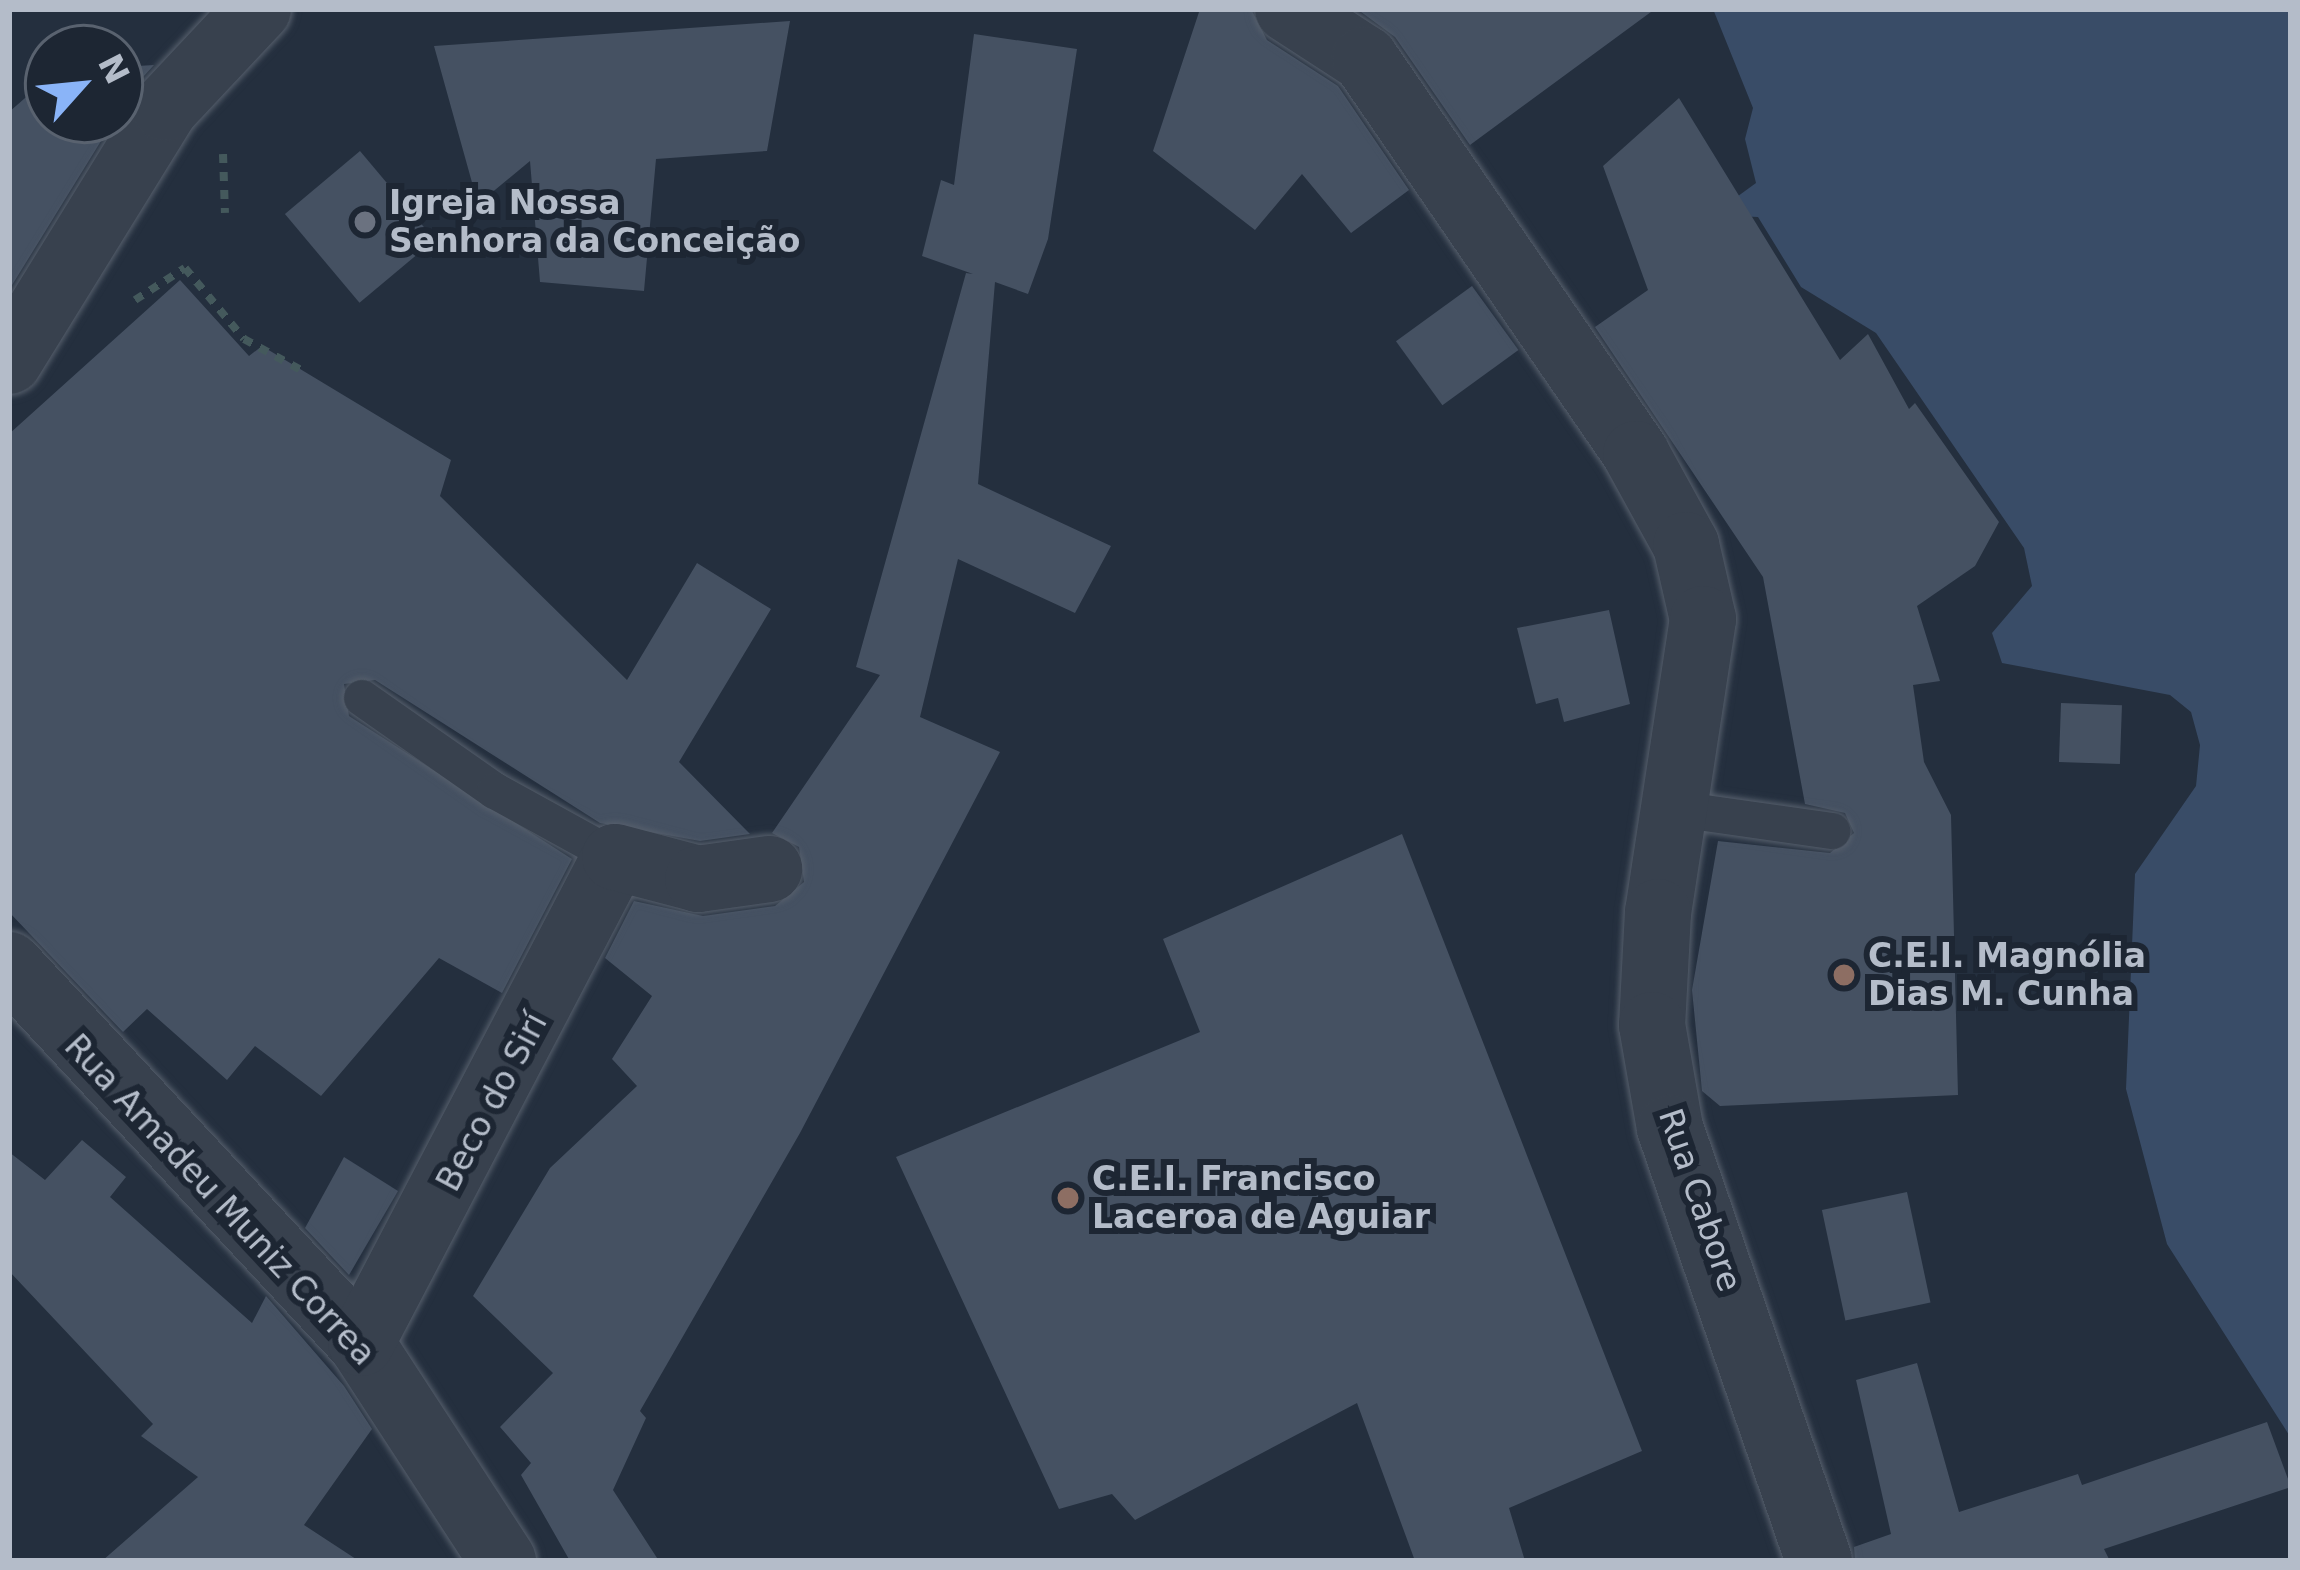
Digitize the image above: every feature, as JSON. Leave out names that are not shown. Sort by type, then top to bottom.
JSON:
[{"type":"street","points":[[9,361],[165,108],[258,9]]},
{"type":"street","name":"Rua Cabore","points":[[1288,9],[1365,59],[1636,454],[1686,544],[1703,619],[1658,912],[1652,1024],[1670,1128],[1819,1561]]},
{"type":"street","points":[[615,857],[698,879],[770,869]]},
{"type":"street","name":"Beco do Sirí","points":[[361,1343],[615,857]]},
{"type":"street","name":"Rua Amadeu Muniz Correa","points":[[9,965],[361,1343],[503,1561]]},
{"type":"lane","points":[[362,698],[495,791],[615,857]]},
{"type":"lane","points":[[1677,809],[1832,832]]},
{"type":"path","points":[[129,305],[185,268],[244,339],[303,371]]},
{"type":"water","points":[[1713,9],[2291,9],[2291,1438],[2167,1244],[2126,1089],[2135,874],[2196,786],[2200,745],[2191,712],[2170,695],[2002,663],[1992,633],[2032,586],[2024,548],[1876,333],[1801,287],[1758,217],[1712,215],[1756,183],[1745,139],[1753,108]]},
{"type":"building","points":[[1200,9],[1251,9],[1267,40],[1338,86],[1409,190],[1351,233],[1302,174],[1255,230],[1153,151]]},
{"type":"building","points":[[1357,9],[1655,9],[1470,145],[1395,37]]},
{"type":"building","points":[[790,21],[767,151],[656,159],[644,291],[540,282],[530,161],[478,204],[434,46]]},
{"type":"building","points":[[974,34],[1077,49],[1048,239],[1028,294],[995,282],[978,484],[1111,546],[1075,613],[958,559],[920,717],[1000,752],[800,1133],[640,1411],[646,1418],[613,1490],[659,1561],[570,1561],[521,1475],[531,1463],[500,1427],[553,1373],[473,1296],[550,1168],[637,1086],[612,1059],[652,996],[605,958],[634,901],[703,916],[775,906],[804,882],[799,847],[772,833],[880,675],[856,667],[966,273],[973,274],[922,256],[941,180],[954,185]]},
{"type":"building","points":[[1679,98],[1840,360],[1868,334],[1909,409],[1915,403],[1999,522],[1975,566],[1917,606],[1940,681],[1913,685],[1924,762],[1951,815],[1958,1095],[1720,1106],[1702,1091],[1692,990],[1718,841],[1830,853],[1854,833],[1845,813],[1805,804],[1763,577],[1595,327],[1648,290],[1603,166]]},
{"type":"building","points":[[24,99],[24,144],[99,144],[9,290],[9,112]]},
{"type":"building","name":"Igreja Nossa Senhora da Conceição","points":[[360,151],[435,240],[359,303],[285,214]]},
{"type":"building","points":[[180,280],[249,356],[262,346],[451,460],[440,496],[627,680],[697,563],[771,609],[679,762],[750,834],[700,841],[600,823],[375,680],[344,684],[349,716],[572,859],[502,993],[439,958],[321,1096],[255,1046],[227,1080],[147,1009],[123,1032],[9,912],[9,434]]},
{"type":"building","points":[[1472,286],[1518,350],[1442,405],[1396,341]]},
{"type":"building","points":[[1609,610],[1630,704],[1564,722],[1558,698],[1536,704],[1517,628]]},
{"type":"building","points":[[2061,703],[2122,705],[2120,764],[2059,762]]},
{"type":"building","name":"C.E.I. Francisco Laceroa de Aguiar","points":[[1402,834],[1642,1451],[1509,1508],[1525,1561],[1415,1561],[1357,1403],[1135,1520],[1112,1494],[1059,1509],[896,1157],[1200,1032],[1163,939]]},
{"type":"building","points":[[82,1140],[126,1177],[110,1197],[252,1323],[266,1296],[344,1386],[372,1429],[304,1525],[359,1561],[102,1561],[198,1477],[141,1436],[153,1424],[9,1271],[9,1152],[45,1180]]},
{"type":"building","points":[[344,1157],[398,1191],[349,1275],[305,1228]]},
{"type":"building","points":[[1907,1192],[1930,1303],[1845,1321],[1822,1210]]},
{"type":"building","points":[[1917,1363],[1959,1512],[2078,1474],[2082,1485],[2267,1422],[2291,1487],[2104,1549],[2110,1561],[1855,1561],[1854,1547],[1891,1534],[1856,1380]]},
{"type":"place","name":"Igreja Nossa Senhora da Conceição","points":[[365,222]]},
{"type":"place","name":"C.E.I. Magnólia Dias M. Cunha","points":[[1844,975]]},
{"type":"place","name":"C.E.I. Francisco Laceroa de Aguiar","points":[[1068,1198]]}]
